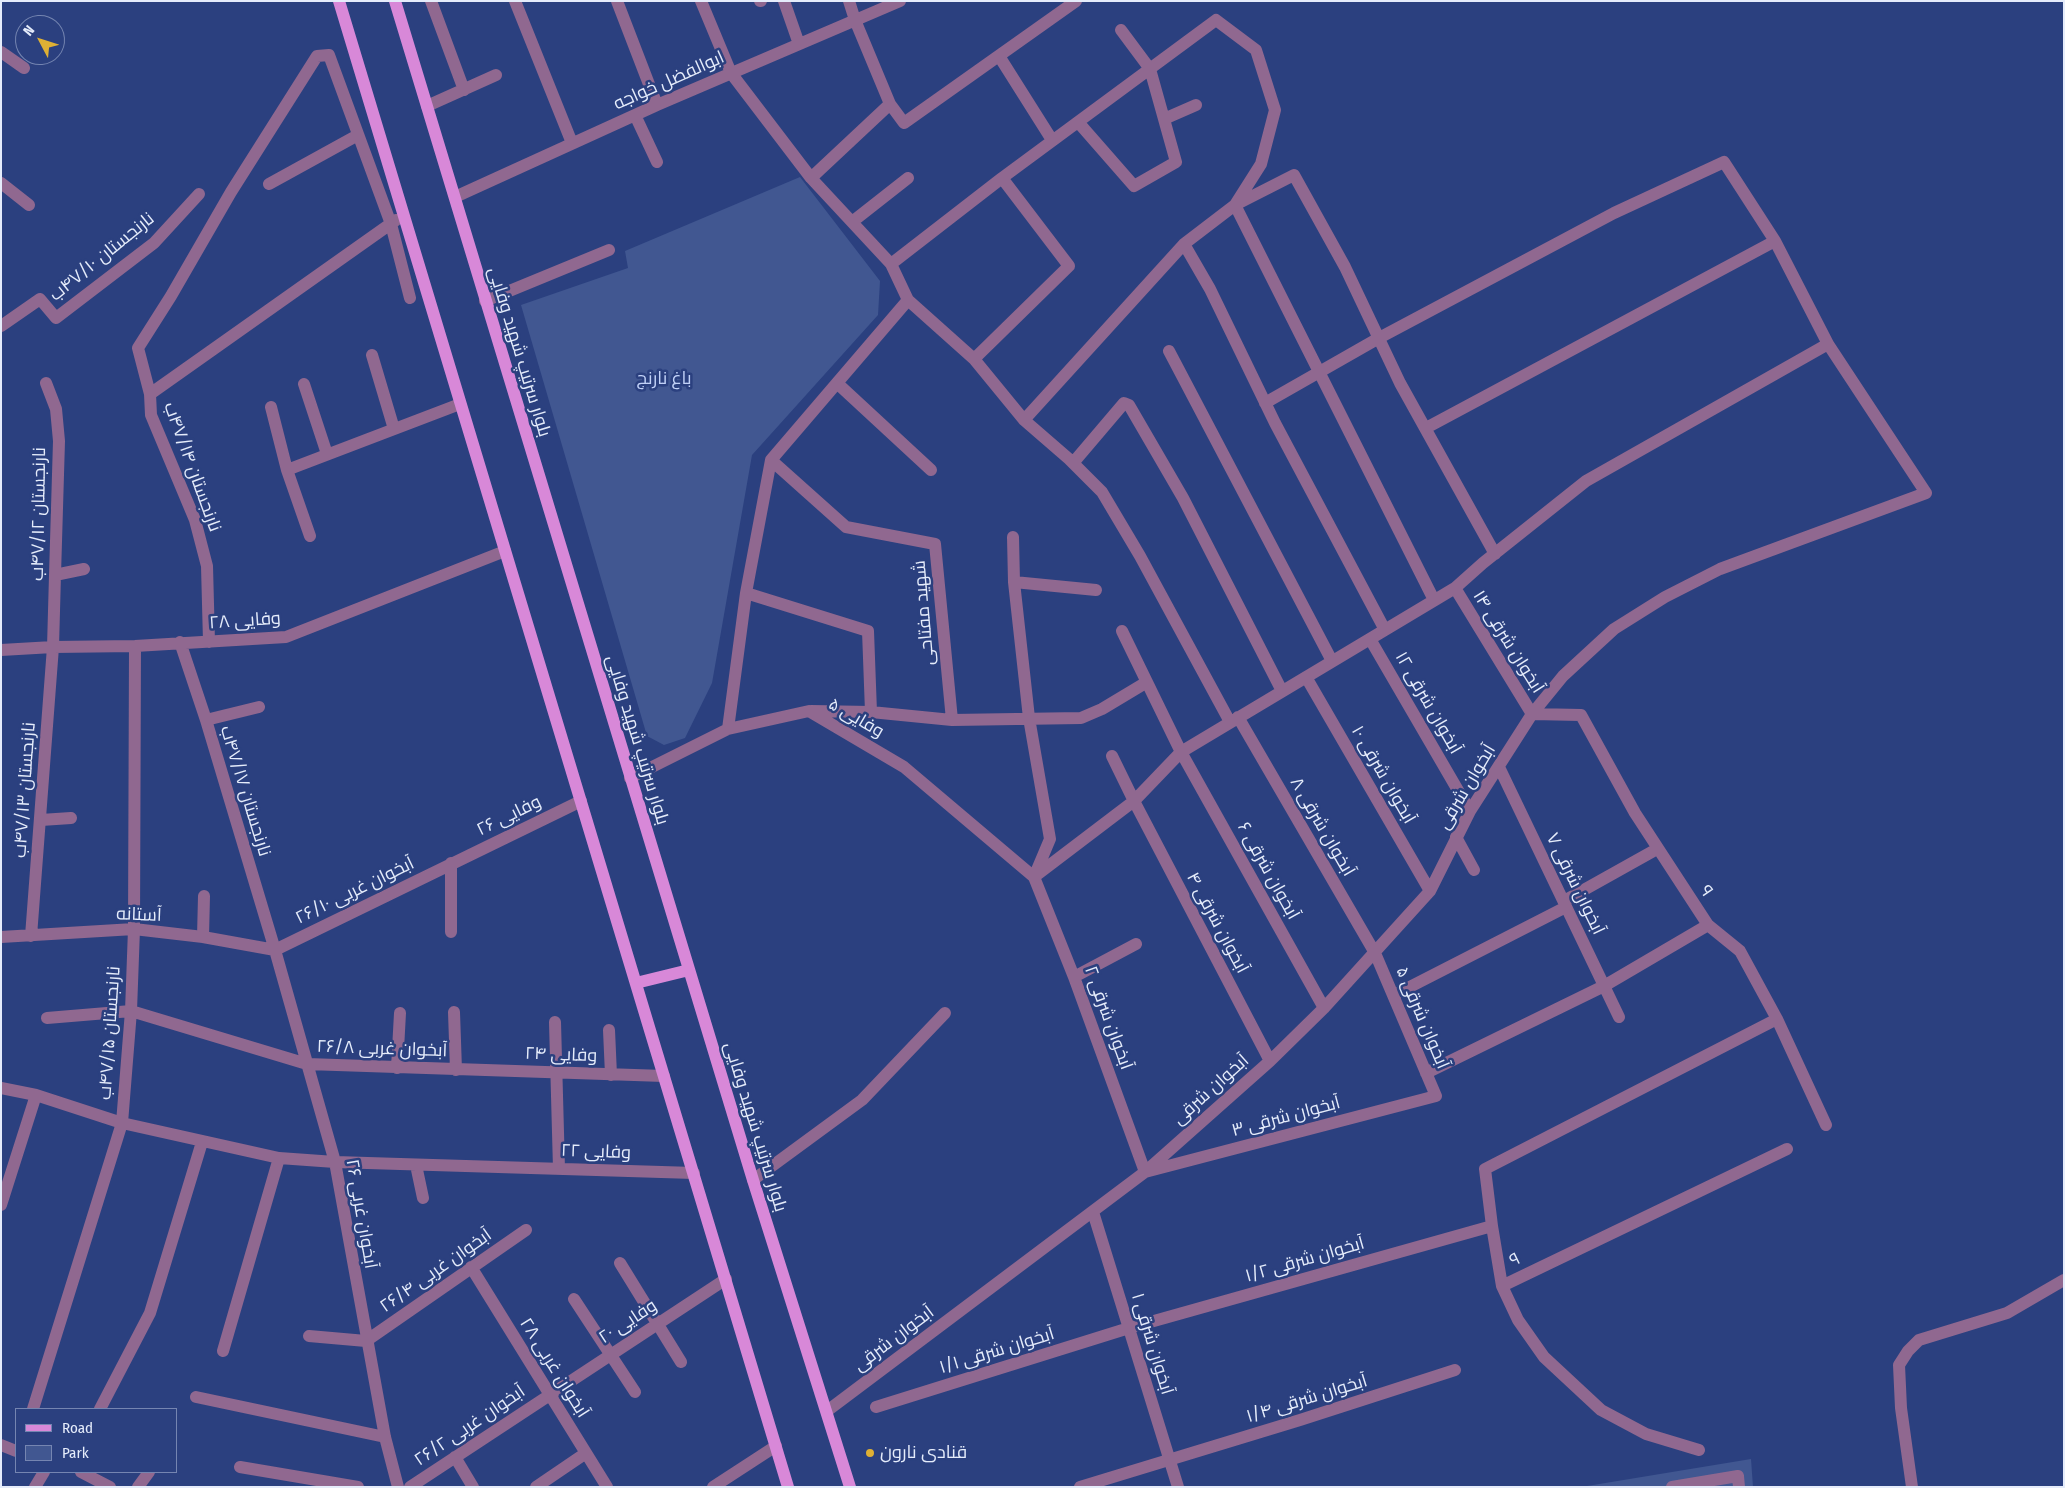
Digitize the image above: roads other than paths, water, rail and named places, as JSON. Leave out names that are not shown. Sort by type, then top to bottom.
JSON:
[{"type":"main road","points":[[339,1],[788,1487]]},
{"type":"main road","name":"بلوار سرتیپ شهید وفایی","points":[[395,1],[753,1180],[850,1487]]},
{"type":"main road","points":[[636,984],[689,970]]},
{"type":"street","points":[[431,1],[464,90]]},
{"type":"street","points":[[515,1],[572,143]]},
{"type":"street","points":[[617,1],[657,105]]},
{"type":"street","points":[[701,1],[731,73],[811,178],[891,264],[908,300],[771,460],[746,592],[728,729]]},
{"type":"street","points":[[784,1],[799,44]]},
{"type":"street","points":[[849,1],[890,104],[904,123],[1076,1]]},
{"type":"street","name":"ابوالفضل خواجه","points":[[455,196],[657,105],[900,1]]},
{"type":"street","points":[[891,264],[1052,140],[1216,20],[1256,50],[1275,110],[1261,164],[1236,205]]},
{"type":"street","points":[[1078,122],[1134,186],[1176,162],[1150,69],[1121,30]]},
{"type":"street","points":[[1,52],[24,68]]},
{"type":"street","name":"نارنجستان ۴۷/۱۴ب","points":[[209,642],[207,566],[195,520],[151,415],[150,394],[138,348],[171,296],[231,192],[318,56],[329,55],[358,135]]},
{"type":"street","points":[[1000,56],[1052,140]]},
{"type":"street","points":[[427,106],[496,75]]},
{"type":"street","points":[[811,178],[890,104]]},
{"type":"street","points":[[1164,119],[1196,105]]},
{"type":"street","points":[[635,115],[657,162]]},
{"type":"street","points":[[269,184],[358,135],[391,224],[410,298]]},
{"type":"street","points":[[1034,877],[1134,801],[1181,752],[1455,588],[1586,481],[1828,344],[1775,241],[1724,162],[1614,214],[1379,338],[1266,403]]},
{"type":"street","points":[[1024,420],[1184,244],[1236,205],[1294,175],[1346,267],[1400,383],[1495,554]]},
{"type":"street","points":[[852,222],[908,178]]},
{"type":"street","points":[[974,359],[1069,266],[1002,178]]},
{"type":"street","points":[[1,183],[30,205]]},
{"type":"street","name":"نارنجستان ۴۷/۱۰ب","points":[[1,326],[40,299],[56,318],[154,243],[199,194]]},
{"type":"street","points":[[1236,205],[1434,600]]},
{"type":"street","points":[[150,394],[404,215]]},
{"type":"street","points":[[1426,428],[1775,241]]},
{"type":"street","points":[[1184,244],[1210,289],[1266,403],[1385,630]]},
{"type":"street","points":[[485,301],[609,250]]},
{"type":"street","name":"آبخوان شرقی ۸","points":[[908,300],[974,359],[1024,420],[1073,463],[1102,492],[1234,720],[1375,954]]},
{"type":"street","name":"آبخوان شرقی","points":[[827,1411],[1146,1172],[1270,1061],[1324,1008],[1375,954],[1430,891],[1470,811],[1500,767],[1532,714],[1563,676],[1614,629],[1665,597],[1720,569],[1926,493],[1828,344]]},
{"type":"street","points":[[1170,351],[1332,661]]},
{"type":"street","points":[[372,355],[394,429]]},
{"type":"street","name":"نارنجستان ۴۷/۱۲ب","points":[[46,383],[56,408],[58,441],[53,647]]},
{"type":"street","points":[[304,384],[327,454]]},
{"type":"street","points":[[838,384],[931,470]]},
{"type":"street","points":[[1073,463],[1124,403],[1129,404],[1183,498],[1282,691]]},
{"type":"street","points":[[286,470],[460,404]]},
{"type":"street","points":[[271,407],[286,470],[310,536]]},
{"type":"street","name":"شهید مفتاحی","points":[[771,460],[846,527],[935,544],[952,720]]},
{"type":"street","points":[[1013,537],[1014,582],[1029,718],[1050,839],[1034,877]]},
{"type":"street","name":"وفایی ۲۸","points":[[1,650],[134,646],[286,637],[505,551]]},
{"type":"street","points":[[55,576],[84,569]]},
{"type":"street","points":[[1014,582],[1096,590]]},
{"type":"street","name":"آبخوان شرقی ۱۴","points":[[1455,588],[1532,714]]},
{"type":"street","points":[[746,592],[868,631],[871,712]]},
{"type":"street","name":"آبخوان شرقی ۶","points":[[1122,631],[1181,752],[1324,1008]]},
{"type":"street","name":"آبخوان شرقی ۱۲","points":[[1370,639],[1470,811]]},
{"type":"street","name":"نارنجستان ۴۷/۱۷ب","points":[[180,642],[206,720],[275,950]]},
{"type":"street","name":"نارنجستان ۴۷/۱۵ب","points":[[33,1408],[122,1123],[132,1011],[134,929],[134,646]]},
{"type":"street","name":"نارنجستان ۴۷/۱۳ب","points":[[31,936],[53,647]]},
{"type":"street","name":"آبخوان شرقی ۱۰","points":[[1306,677],[1430,891]]},
{"type":"street","points":[[808,711],[871,712],[952,720],[1082,718],[1102,709],[1148,682]]},
{"type":"street","points":[[206,720],[259,707]]},
{"type":"street","name":"وفایی ۵","points":[[630,778],[728,729],[808,711],[904,767],[1034,877]]},
{"type":"street","name":"۹","points":[[1532,714],[1581,716],[1658,849],[1708,925],[1740,951],[1777,1019],[1826,1125]]},
{"type":"street","name":"آبخوان شرقی ۴","points":[[1112,756],[1270,1061]]},
{"type":"street","name":"آبخوان شرقی ۷","points":[[1500,767],[1619,1017]]},
{"type":"street","name":"وفایی ۲۶","points":[[451,863],[581,801]]},
{"type":"street","points":[[41,820],[71,818]]},
{"type":"street","points":[[1456,837],[1474,870]]},
{"type":"street","points":[[1394,995],[1565,904],[1658,849]]},
{"type":"street","points":[[451,863],[451,932]]},
{"type":"street","name":"آبخوان غربی ۲۶/۱۰","points":[[275,950],[451,863]]},
{"type":"street","name":"آبخوان شرقی ۲","points":[[1034,877],[1074,977],[1146,1172]]},
{"type":"street","points":[[203,937],[204,896]]},
{"type":"street","points":[[1426,1073],[1604,986],[1708,925]]},
{"type":"street","name":"آستانه","points":[[1,938],[134,929],[203,937],[275,950]]},
{"type":"street","points":[[1074,977],[1136,944]]},
{"type":"street","name":"آبخوان غربی ۲۶","points":[[275,950],[334,1162],[366,1342],[375,1377],[385,1437],[398,1487]]},
{"type":"street","name":"آبخوان شرقی ۵","points":[[1375,954],[1436,1096]]},
{"type":"street","points":[[47,1018],[132,1011]]},
{"type":"street","name":"آبخوان غربی ۲۶/۸","points":[[132,1011],[307,1064],[456,1070]]},
{"type":"street","points":[[454,1012],[456,1070]]},
{"type":"street","points":[[397,1068],[400,1013]]},
{"type":"street","points":[[753,1180],[862,1100],[945,1013]]},
{"type":"street","points":[[1699,1450],[1646,1434],[1601,1410],[1544,1357],[1518,1320],[1502,1286],[1485,1169],[1777,1019]]},
{"type":"street","points":[[555,1022],[559,1169]]},
{"type":"street","points":[[609,1030],[611,1074]]},
{"type":"street","name":"وفایی ۲۴","points":[[456,1070],[664,1076]]},
{"type":"street","name":"وفایی ۲۲","points":[[1,1088],[36,1095],[122,1123],[279,1158],[416,1165],[694,1172]]},
{"type":"street","points":[[1,1205],[36,1095]]},
{"type":"street","name":"آبخوان شرقی ۳","points":[[1146,1172],[1436,1096]]},
{"type":"street","points":[[101,1408],[150,1313],[202,1142]]},
{"type":"street","name":"۹","points":[[1502,1286],[1787,1149]]},
{"type":"street","points":[[223,1351],[279,1158]]},
{"type":"street","points":[[416,1165],[423,1198]]},
{"type":"street","name":"آبخوان شرقی ۱","points":[[1093,1212],[1178,1487]]},
{"type":"street","name":"آبخوان شرقی ۱/۲","points":[[1129,1328],[1492,1226]]},
{"type":"street","name":"آبخوان غربی ۲۶/۴","points":[[366,1342],[526,1230]]},
{"type":"street","points":[[620,1262],[656,1324],[681,1362]]},
{"type":"street","name":"آبخوان غربی ۲۸","points":[[471,1267],[607,1487]]},
{"type":"street","name":"وفایی ۲۰","points":[[549,1394],[726,1279]]},
{"type":"street","points":[[1912,1487],[1901,1408],[1899,1365],[1908,1351],[1919,1340],[2007,1313],[2064,1280]]},
{"type":"street","points":[[574,1299],[635,1392]]},
{"type":"street","name":"آبخوان شرقی ۱/۱","points":[[876,1407],[1129,1328]]},
{"type":"street","points":[[309,1336],[366,1342]]},
{"type":"street","name":"آبخوان شرقی ۱/۴","points":[[1080,1487],[1300,1420],[1455,1370]]},
{"type":"street","name":"آبخوان غربی ۲۶/۲","points":[[410,1487],[549,1394]]},
{"type":"street","points":[[196,1397],[385,1437]]},
{"type":"street","points":[[1,1445],[15,1451]]},
{"type":"street","points":[[713,1487],[776,1446]]},
{"type":"street","points":[[536,1487],[586,1453]]},
{"type":"street","points":[[455,1457],[473,1487]]},
{"type":"street","points":[[240,1467],[358,1487]]},
{"type":"street","points":[[35,1487],[43,1473]]},
{"type":"street","points":[[83,1473],[110,1487]]},
{"type":"street","points":[[138,1487],[148,1473]]},
{"type":"street","points":[[1672,1487],[1738,1476],[1739,1487]]},
{"type":"place","name":"قنادی نارون","points":[[870,1453]]},
{"type":"park label","name":"باغ نارنج","points":[[664,379]]}]
